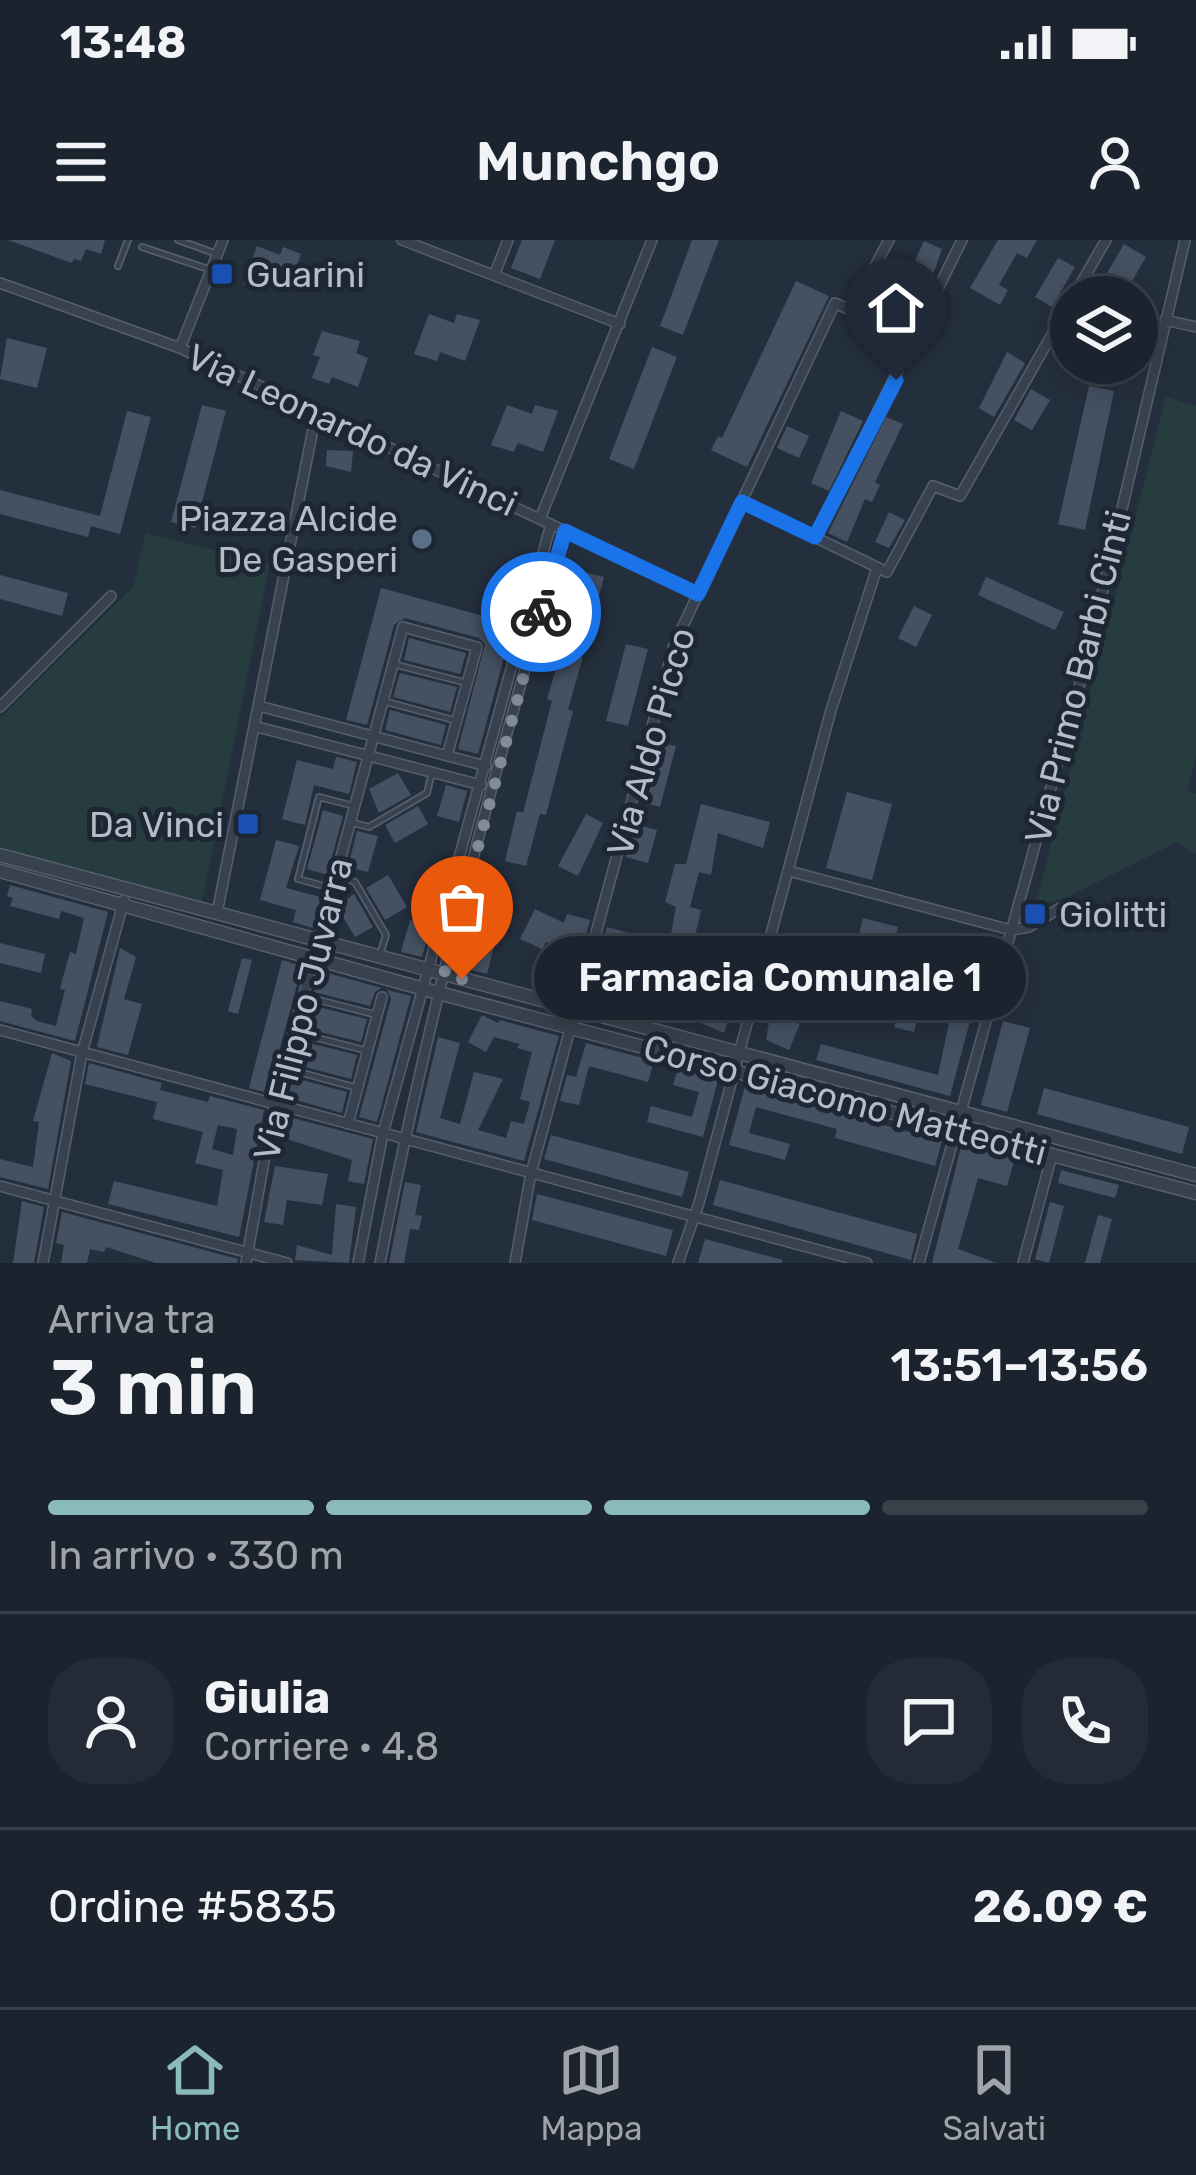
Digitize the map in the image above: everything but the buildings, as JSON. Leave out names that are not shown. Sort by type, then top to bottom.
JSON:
[{"type":"street","points":[[180,348],[223,240]]},
{"type":"street","points":[[402,240],[620,324]]},
{"type":"street","points":[[495,273],[508,240]]},
{"type":"street","points":[[380,1263],[404,1139],[441,994],[437,972],[545,522],[652,240]]},
{"type":"street","points":[[889,240],[851,310],[915,340]]},
{"type":"street","points":[[815,537],[962,240]]},
{"type":"street","points":[[1085,276],[1106,240]]},
{"type":"street","name":"Via Primo Barbi Cinti","points":[[920,1263],[1087,658],[1184,240]]},
{"type":"street","name":"Via Leonardo da Vinci","points":[[0,284],[180,348],[698,594]]},
{"type":"street","name":"Via Aldo Picco","points":[[515,1263],[531,1173],[674,645],[836,303],[851,310]]},
{"type":"street","points":[[1165,320],[1196,327]]},
{"type":"street","points":[[678,1263],[695,1217],[831,710],[882,570],[933,486],[960,496],[1050,338]]},
{"type":"street","points":[[217,913],[316,414]]},
{"type":"street","points":[[742,502],[882,570]]},
{"type":"street","points":[[358,1263],[383,1133],[424,989],[437,972],[565,531]]},
{"type":"street","points":[[0,707],[111,596]]},
{"type":"street","points":[[393,664],[403,627],[477,647],[447,756]]},
{"type":"street","name":"Via Filippo Juvarra","points":[[247,1257],[274,1105],[393,664]]},
{"type":"street","points":[[259,706],[486,766]]},
{"type":"street","points":[[254,726],[481,785]]},
{"type":"street","name":"Corso Giacomo Matteotti","points":[[0,855],[575,1009],[956,1130],[1196,1193]]},
{"type":"street","name":"Corso Giacomo Matteotti","points":[[0,871],[570,1028],[960,1112],[1196,1174]]},
{"type":"street","points":[[789,871],[1011,930],[1029,927],[1060,908]]},
{"type":"street","points":[[43,1263],[82,1053],[127,889]]},
{"type":"street","points":[[348,1124],[382,997]]},
{"type":"street","points":[[0,1030],[867,1263]]},
{"type":"street","points":[[1023,1263],[1052,1155]]},
{"type":"street","points":[[0,1186],[247,1257],[287,1263]]},
{"type":"lane","points":[[118,266],[128,240]]},
{"type":"lane","points":[[178,240],[218,254]]},
{"type":"lane","points":[[142,247],[211,270]]},
{"type":"lane","points":[[393,664],[467,683]]},
{"type":"lane","points":[[383,701],[457,721]]},
{"type":"lane","points":[[350,823],[369,826],[427,794],[432,772]]},
{"type":"lane","points":[[333,889],[298,879],[319,797],[354,806]]},
{"type":"lane","points":[[336,876],[355,881],[386,935],[380,957]]},
{"type":"lane","points":[[304,996],[377,1015]]},
{"type":"lane","points":[[294,1032],[368,1052]]},
{"type":"lane","points":[[284,1068],[358,1088]]},
{"type":"green space","points":[[1166,397],[1196,406],[1196,756],[1187,791],[1196,794],[1196,854],[1177,842],[1066,898],[1035,906]]},
{"type":"green space","points":[[146,533],[270,564],[202,902],[0,847],[0,718],[133,587]]},
{"type":"way so far","points":[[462,979],[444,974],[541,612]]},
{"type":"place","name":"Guarini","points":[[222,274]]},
{"type":"place","name":"Piazza Alcide De Gasperi","points":[[422,539]]},
{"type":"place","name":"Da Vinci","points":[[248,824]]},
{"type":"place","name":"Giolitti","points":[[1035,914]]},
{"type":"place","name":"Farmacia Comunale 1","points":[[462,979]]},
{"type":"route","points":[[541,612],[565,531],[698,594],[742,502],[815,537],[896,380]]}]
